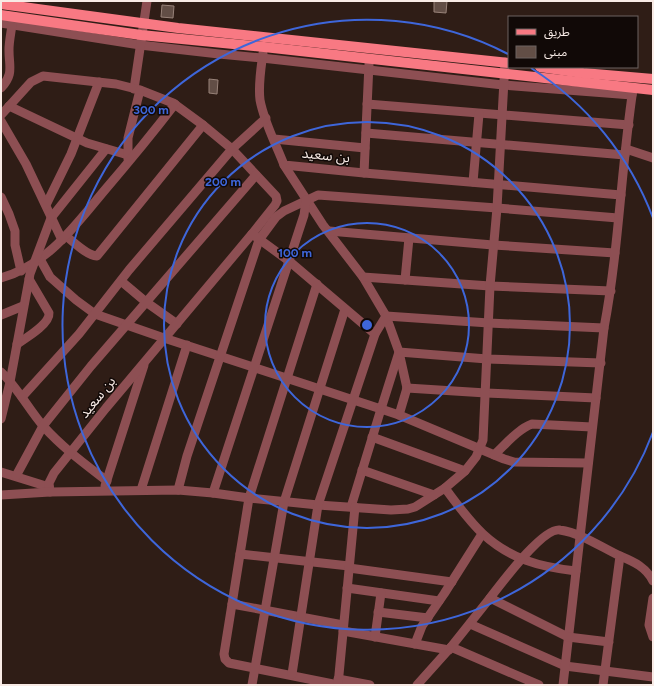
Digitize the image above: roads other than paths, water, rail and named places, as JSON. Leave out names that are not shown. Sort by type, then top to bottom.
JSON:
[{"type":"main road","points":[[1,4],[178,28],[507,63]]},
{"type":"main road","points":[[1,15],[141,40],[264,47],[504,74],[633,92],[653,90]]},
{"type":"main road","points":[[549,68],[653,79]]},
{"type":"street","points":[[128,158],[128,138],[137,89],[141,40],[147,1]]},
{"type":"street","points":[[1,23],[73,29]]},
{"type":"street","points":[[1,88],[10,73],[6,67],[12,24]]},
{"type":"street","points":[[141,40],[219,54],[503,85],[633,92]]},
{"type":"street","name":"بن سعيد","points":[[264,47],[260,100],[284,165],[317,217],[363,277],[386,316],[399,352],[407,388]]},
{"type":"street","name":"بن سعيد","points":[[284,165],[364,173],[364,148],[370,60]]},
{"type":"street","points":[[1,495],[49,489],[104,491],[178,490],[284,502],[391,510],[415,507],[445,488],[472,462],[483,440],[490,286],[497,208],[503,85],[507,63]]},
{"type":"street","points":[[1,115],[31,82],[43,76],[99,82],[137,89],[175,104],[232,149],[276,196],[277,201],[256,237],[317,284],[375,334]]},
{"type":"street","points":[[563,685],[592,427],[601,363],[604,328],[611,291],[618,218],[635,78]]},
{"type":"street","points":[[46,205],[71,154],[99,82]]},
{"type":"street","points":[[1,278],[21,271],[36,262],[64,238],[128,158],[175,104]]},
{"type":"street","points":[[367,104],[629,125]]},
{"type":"street","points":[[9,106],[77,138],[128,158]]},
{"type":"street","points":[[473,182],[479,114]]},
{"type":"street","points":[[22,397],[79,334],[170,220],[232,149],[266,118]]},
{"type":"street","points":[[1,121],[26,164],[51,218],[64,238],[90,254],[97,256],[203,125]]},
{"type":"street","points":[[366,133],[500,144],[626,152],[653,158]]},
{"type":"street","name":"بن سعيد","points":[[274,139],[364,148]]},
{"type":"street","points":[[1,419],[10,382],[29,279],[51,218],[106,149]]},
{"type":"street","points":[[364,173],[621,194]]},
{"type":"street","points":[[16,476],[43,426],[91,366],[256,175]]},
{"type":"street","name":"بن سعيد","points":[[49,489],[49,481],[54,473],[164,338],[256,237],[284,210],[318,196],[497,208]]},
{"type":"street","points":[[1,197],[15,231],[15,245],[21,271]]},
{"type":"street","points":[[213,493],[304,215],[307,200]]},
{"type":"street","points":[[497,208],[618,218]]},
{"type":"street","points":[[329,231],[493,246],[615,253]]},
{"type":"street","name":"بن سعيد","points":[[178,490],[187,456],[220,356],[256,237]]},
{"type":"street","points":[[405,280],[409,238]]},
{"type":"street","points":[[36,262],[50,277],[76,300],[95,314],[352,401],[399,415],[479,450],[514,462],[588,463]]},
{"type":"street","points":[[363,277],[490,286],[611,291]]},
{"type":"street","points":[[17,344],[45,323],[50,317],[29,279]]},
{"type":"street","points":[[121,281],[146,302],[177,324]]},
{"type":"street","points":[[317,284],[249,498],[224,654],[225,659],[230,663],[338,683],[370,685]]},
{"type":"street","points":[[1,315],[23,306]]},
{"type":"street","points":[[252,685],[284,502],[346,309]]},
{"type":"street","points":[[292,674],[318,505],[375,334],[386,316],[489,323],[604,328]]},
{"type":"street","points":[[141,490],[187,345]]},
{"type":"street","points":[[338,683],[353,506],[362,470],[399,352],[487,359],[601,363]]},
{"type":"street","points":[[104,491],[146,360]]},
{"type":"street","points":[[1,372],[22,397],[43,426],[70,453],[107,481]]},
{"type":"street","points":[[399,415],[407,388],[596,398]]},
{"type":"street","points":[[494,455],[520,431],[532,424],[592,427]]},
{"type":"street","points":[[372,437],[464,471]]},
{"type":"street","points":[[362,470],[434,495]]},
{"type":"street","points":[[1,472],[16,476],[49,489]]},
{"type":"street","points":[[445,488],[482,534],[508,552],[541,566],[576,571]]},
{"type":"street","points":[[417,685],[450,649],[522,559],[533,547],[553,530],[559,529],[580,536],[634,562],[650,574],[653,581]]},
{"type":"street","points":[[415,644],[418,633],[482,534]]},
{"type":"street","points":[[240,554],[349,567],[452,582]]},
{"type":"street","points":[[603,685],[620,556]]},
{"type":"street","points":[[347,588],[439,601]]},
{"type":"street","points":[[375,637],[381,593]]},
{"type":"street","points":[[490,598],[568,636],[609,642]]},
{"type":"street","points":[[653,598],[649,625],[653,637]]},
{"type":"street","points":[[232,604],[300,618],[375,637],[450,649],[539,685]]},
{"type":"street","points":[[378,612],[428,618]]},
{"type":"street","points":[[470,624],[566,666],[605,672],[640,680],[653,677]]}]
